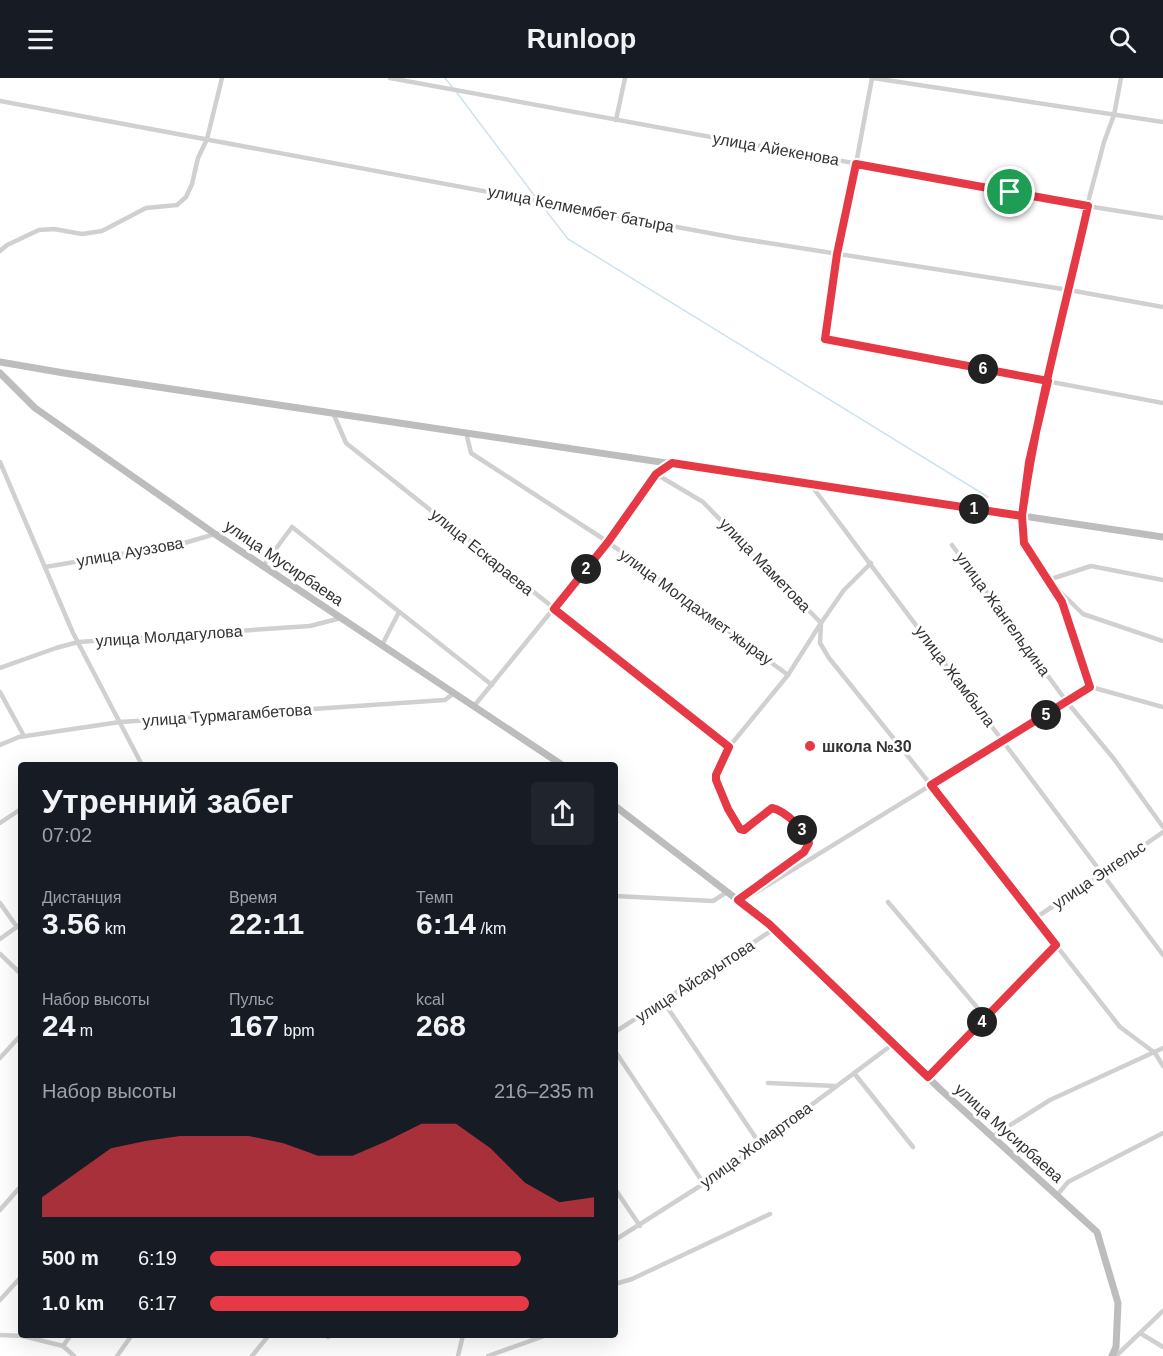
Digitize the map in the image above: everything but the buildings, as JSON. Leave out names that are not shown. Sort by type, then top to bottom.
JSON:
[{"type":"street","points":[[0,251],[7,245],[39,230],[54,229],[82,234],[102,231],[146,208],[177,205],[186,197],[192,184],[198,158],[207,139],[222,78]]},
{"type":"street","name":"улица Айекенова","points":[[390,78],[1163,218]]},
{"type":"street","points":[[616,120],[625,78]]},
{"type":"street","points":[[1163,122],[872,78],[837,254],[825,339],[1163,403]]},
{"type":"street","points":[[1090,687],[1062,602],[1024,543],[1022,516],[1029,462],[1088,206],[1104,141],[1114,115],[1121,78]]},
{"type":"street","name":"улица Келмембет батыра","points":[[0,100],[736,238],[1163,307]]},
{"type":"street","points":[[0,362],[1163,537]]},
{"type":"street","name":"улица Мусирбаева","points":[[0,373],[35,408],[215,534],[558,762]]},
{"type":"street","name":"улица Ескараева","points":[[333,413],[346,443],[729,747]]},
{"type":"street","name":"улица Молдахмет жырау","points":[[466,432],[471,453],[608,542],[788,675]]},
{"type":"street","points":[[0,462],[78,642],[140,762]]},
{"type":"street","points":[[474,706],[608,542],[656,474],[672,463]]},
{"type":"street","name":"улица Маметова","points":[[656,474],[703,502],[821,623],[820,643],[829,658],[1120,1027],[1155,1053],[1163,1066]]},
{"type":"street","name":"улица Жамбыла","points":[[812,485],[1163,955]]},
{"type":"street","points":[[263,566],[292,527],[492,685]]},
{"type":"street","name":"улица Ауэзова","points":[[45,567],[181,544],[215,534]]},
{"type":"street","name":"улица Жангельдина","points":[[952,545],[1067,702],[1114,759],[1163,827]]},
{"type":"street","points":[[739,901],[804,852],[809,843],[802,830],[778,810],[772,808],[744,830],[740,829],[735,823],[716,780],[716,775],[729,747],[788,675],[844,590],[871,563]]},
{"type":"street","points":[[1048,580],[1091,566],[1163,580]]},
{"type":"street","points":[[1048,580],[1083,614],[1163,641]]},
{"type":"street","points":[[382,645],[399,612]]},
{"type":"street","name":"улица Молдагулова","points":[[0,668],[78,642],[310,626],[341,618]]},
{"type":"street","points":[[739,901],[1090,687],[1163,707]]},
{"type":"street","points":[[0,692],[24,736]]},
{"type":"street","name":"улица Турмагамбетова","points":[[0,745],[24,736],[120,722],[445,700],[454,693]]},
{"type":"street","name":"улица Мусирбаева","points":[[618,808],[774,929],[928,1077],[1097,1232],[1118,1303],[1114,1356]]},
{"type":"street","points":[[0,823],[18,811]]},
{"type":"street","name":"улица Энгельс","points":[[1035,918],[1163,832]]},
{"type":"street","points":[[618,896],[713,901],[727,892]]},
{"type":"street","points":[[888,902],[986,1018]]},
{"type":"street","points":[[0,903],[18,924]]},
{"type":"street","points":[[0,939],[18,926]]},
{"type":"street","name":"улица Айсауытова","points":[[618,1030],[774,929]]},
{"type":"street","points":[[928,1077],[1056,945]]},
{"type":"street","points":[[0,954],[18,971]]},
{"type":"street","points":[[663,1001],[760,1144]]},
{"type":"street","points":[[0,1058],[18,1038]]},
{"type":"street","name":"улица Жомартова","points":[[618,1238],[720,1174],[893,1044]]},
{"type":"street","points":[[993,1136],[1050,1100],[1163,1048]]},
{"type":"street","points":[[618,1055],[704,1184]]},
{"type":"street","points":[[854,1073],[913,1147]]},
{"type":"street","points":[[768,1083],[836,1086]]},
{"type":"street","points":[[1058,1194],[1068,1182],[1163,1133]]},
{"type":"street","points":[[0,1210],[18,1189]]},
{"type":"street","points":[[618,1193],[640,1226]]},
{"type":"street","points":[[618,1283],[632,1279],[770,1214]]},
{"type":"street","points":[[0,1300],[18,1280]]},
{"type":"street","points":[[1114,1356],[1163,1311]]},
{"type":"street","points":[[1140,1333],[1163,1347]]},
{"type":"street","points":[[0,1335],[18,1336]]},
{"type":"street","points":[[31,1338],[63,1346],[74,1356]]},
{"type":"street","points":[[63,1346],[69,1338]]},
{"type":"street","points":[[117,1356],[130,1338]]},
{"type":"street","points":[[252,1356],[267,1338]]},
{"type":"street","points":[[458,1356],[462,1338]]},
{"type":"street","points":[[488,1356],[539,1338]]},
{"type":"waterway","points":[[445,78],[452,87]]},
{"type":"waterway","points":[[457,93],[537,199]]},
{"type":"waterway","points":[[540,203],[568,239],[988,497]]},
{"type":"place","name":"школа №30","points":[[810,746]]},
{"type":"route","points":[[1010,192],[856,164],[837,254],[825,339],[1048,381],[1029,462],[1022,516],[1024,543],[1062,602],[1090,687],[931,785],[1056,945],[928,1077],[769,924],[738,900],[804,852],[809,843],[807,836],[778,810],[772,808],[753,825],[744,830],[740,829],[728,809],[716,780],[716,775],[729,747],[554,609],[608,542],[656,474],[672,463],[1022,516],[1029,462],[1048,381],[1069,290],[1088,206],[1010,192]]}]
